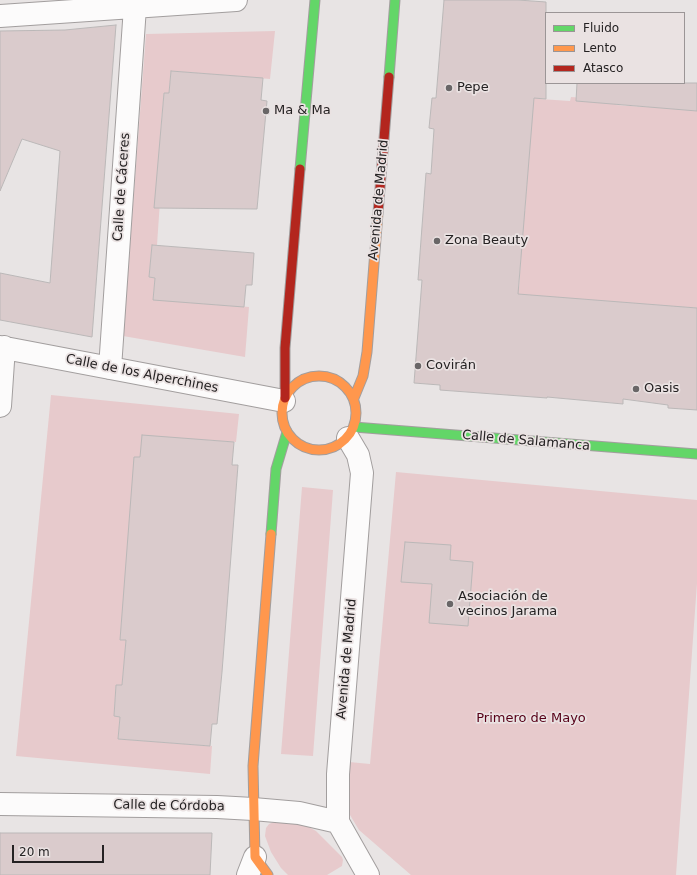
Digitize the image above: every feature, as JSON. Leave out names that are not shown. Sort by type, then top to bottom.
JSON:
[{"type":"street","points":[[0,16],[236,0]]},
{"type":"street","points":[[284,400],[294,386],[300,381],[316,376],[323,376],[338,381],[350,391],[357,408],[351,432],[333,447],[316,449],[300,444],[287,432],[282,423],[284,400],[284,361],[315,0]]},
{"type":"street","name":"Avenida de Madrid","points":[[354,398],[363,376],[366,352],[395,0]]},
{"type":"street","name":"Calle de Cáceres","points":[[110,368],[135,7]]},
{"type":"street","points":[[0,406],[2,347]]},
{"type":"street","name":"Calle de los Alperchines","points":[[2,347],[284,400]]},
{"type":"street","points":[[268,875],[251,866],[253,766],[276,469],[287,432]]},
{"type":"street","name":"Avenida de Madrid","points":[[351,432],[362,473],[338,774],[338,822],[368,875]]},
{"type":"street","name":"Calle de Salamanca","points":[[351,432],[697,454]]},
{"type":"street","name":"Calle de Córdoba","points":[[0,804],[217,807],[299,813],[338,822]]},
{"type":"green space","points":[[275,31],[270,79],[171,71],[169,93],[164,93],[161,124],[160,201],[157,245],[152,245],[149,277],[155,278],[153,299],[249,307],[245,357],[123,336],[146,34]]},
{"type":"green space","points":[[529,93],[540,94],[540,99],[570,101],[571,97],[616,100],[616,105],[646,107],[692,106],[692,111],[697,111],[697,308],[513,299],[519,287],[521,257],[516,257],[520,211],[525,211]]},
{"type":"green space","points":[[51,395],[239,414],[236,442],[201,440],[140,457],[120,640],[126,640],[122,685],[116,685],[114,716],[120,717],[118,739],[212,746],[210,774],[16,756]]},
{"type":"green space","name":"Primero de Mayo","points":[[396,472],[697,500],[697,583],[676,875],[411,875],[359,830],[350,815],[347,800],[349,762],[370,764]]},
{"type":"green space","points":[[302,487],[333,490],[313,756],[281,754]]},
{"type":"green space","points":[[274,822],[305,825],[316,831],[342,857],[342,866],[327,875],[288,875],[281,868],[271,852],[265,836],[266,828],[269,824]]},
{"type":"building","points":[[444,0],[518,0],[546,2],[546,99],[534,98],[518,294],[697,308],[697,410],[668,408],[668,405],[623,399],[623,404],[440,390],[440,385],[414,383],[422,280],[418,280],[426,173],[431,174],[434,129],[429,128],[432,98],[436,98]]},
{"type":"building","points":[[116,25],[92,337],[0,320],[0,273],[50,283],[60,151],[22,139],[0,191],[0,31],[65,30]]},
{"type":"building","points":[[171,71],[263,78],[261,100],[267,101],[257,209],[154,208],[164,93],[169,93]]},
{"type":"building","points":[[697,83],[697,111],[576,101],[577,84]]},
{"type":"building","points":[[152,245],[254,253],[252,285],[246,285],[244,307],[153,300],[155,278],[149,277]]},
{"type":"building","points":[[142,435],[234,442],[232,465],[238,465],[222,672],[217,724],[212,724],[210,746],[118,739],[120,717],[114,716],[116,685],[122,685],[126,640],[120,640],[134,457],[140,457]]},
{"type":"building","name":"Asociación de vecinos Jarama","points":[[405,542],[451,545],[450,560],[473,562],[468,626],[429,623],[432,584],[401,582]]},
{"type":"building","points":[[0,833],[212,833],[210,875],[0,875]]},
{"type":"traffic: fast","points":[[300,169],[315,0]]},
{"type":"traffic: fast","points":[[389,77],[395,0]]},
{"type":"traffic: fast","points":[[354,427],[697,454]]},
{"type":"traffic: fast","points":[[271,534],[276,469],[287,432]]},
{"type":"traffic: slow","points":[[354,398],[363,376],[367,352],[378,213]]},
{"type":"traffic: slow","points":[[319,376],[340,382],[350,392],[356,413],[350,434],[340,444],[319,450],[298,444],[288,434],[282,413],[288,392],[298,382],[319,376]]},
{"type":"traffic: slow","points":[[268,875],[255,857],[253,766],[271,534]]},
{"type":"traffic: jam","points":[[378,213],[389,77]]},
{"type":"traffic: jam","points":[[285,398],[285,348],[300,169]]},
{"type":"place","name":"Pepe","points":[[449,88]]},
{"type":"place","name":"Ma & Ma","points":[[266,111]]},
{"type":"place","name":"Zona Beauty","points":[[437,241]]},
{"type":"place","name":"Covirán","points":[[418,366]]},
{"type":"place","name":"Oasis","points":[[636,389]]},
{"type":"place","name":"Asociación de vecinos Jarama","points":[[450,604]]}]
